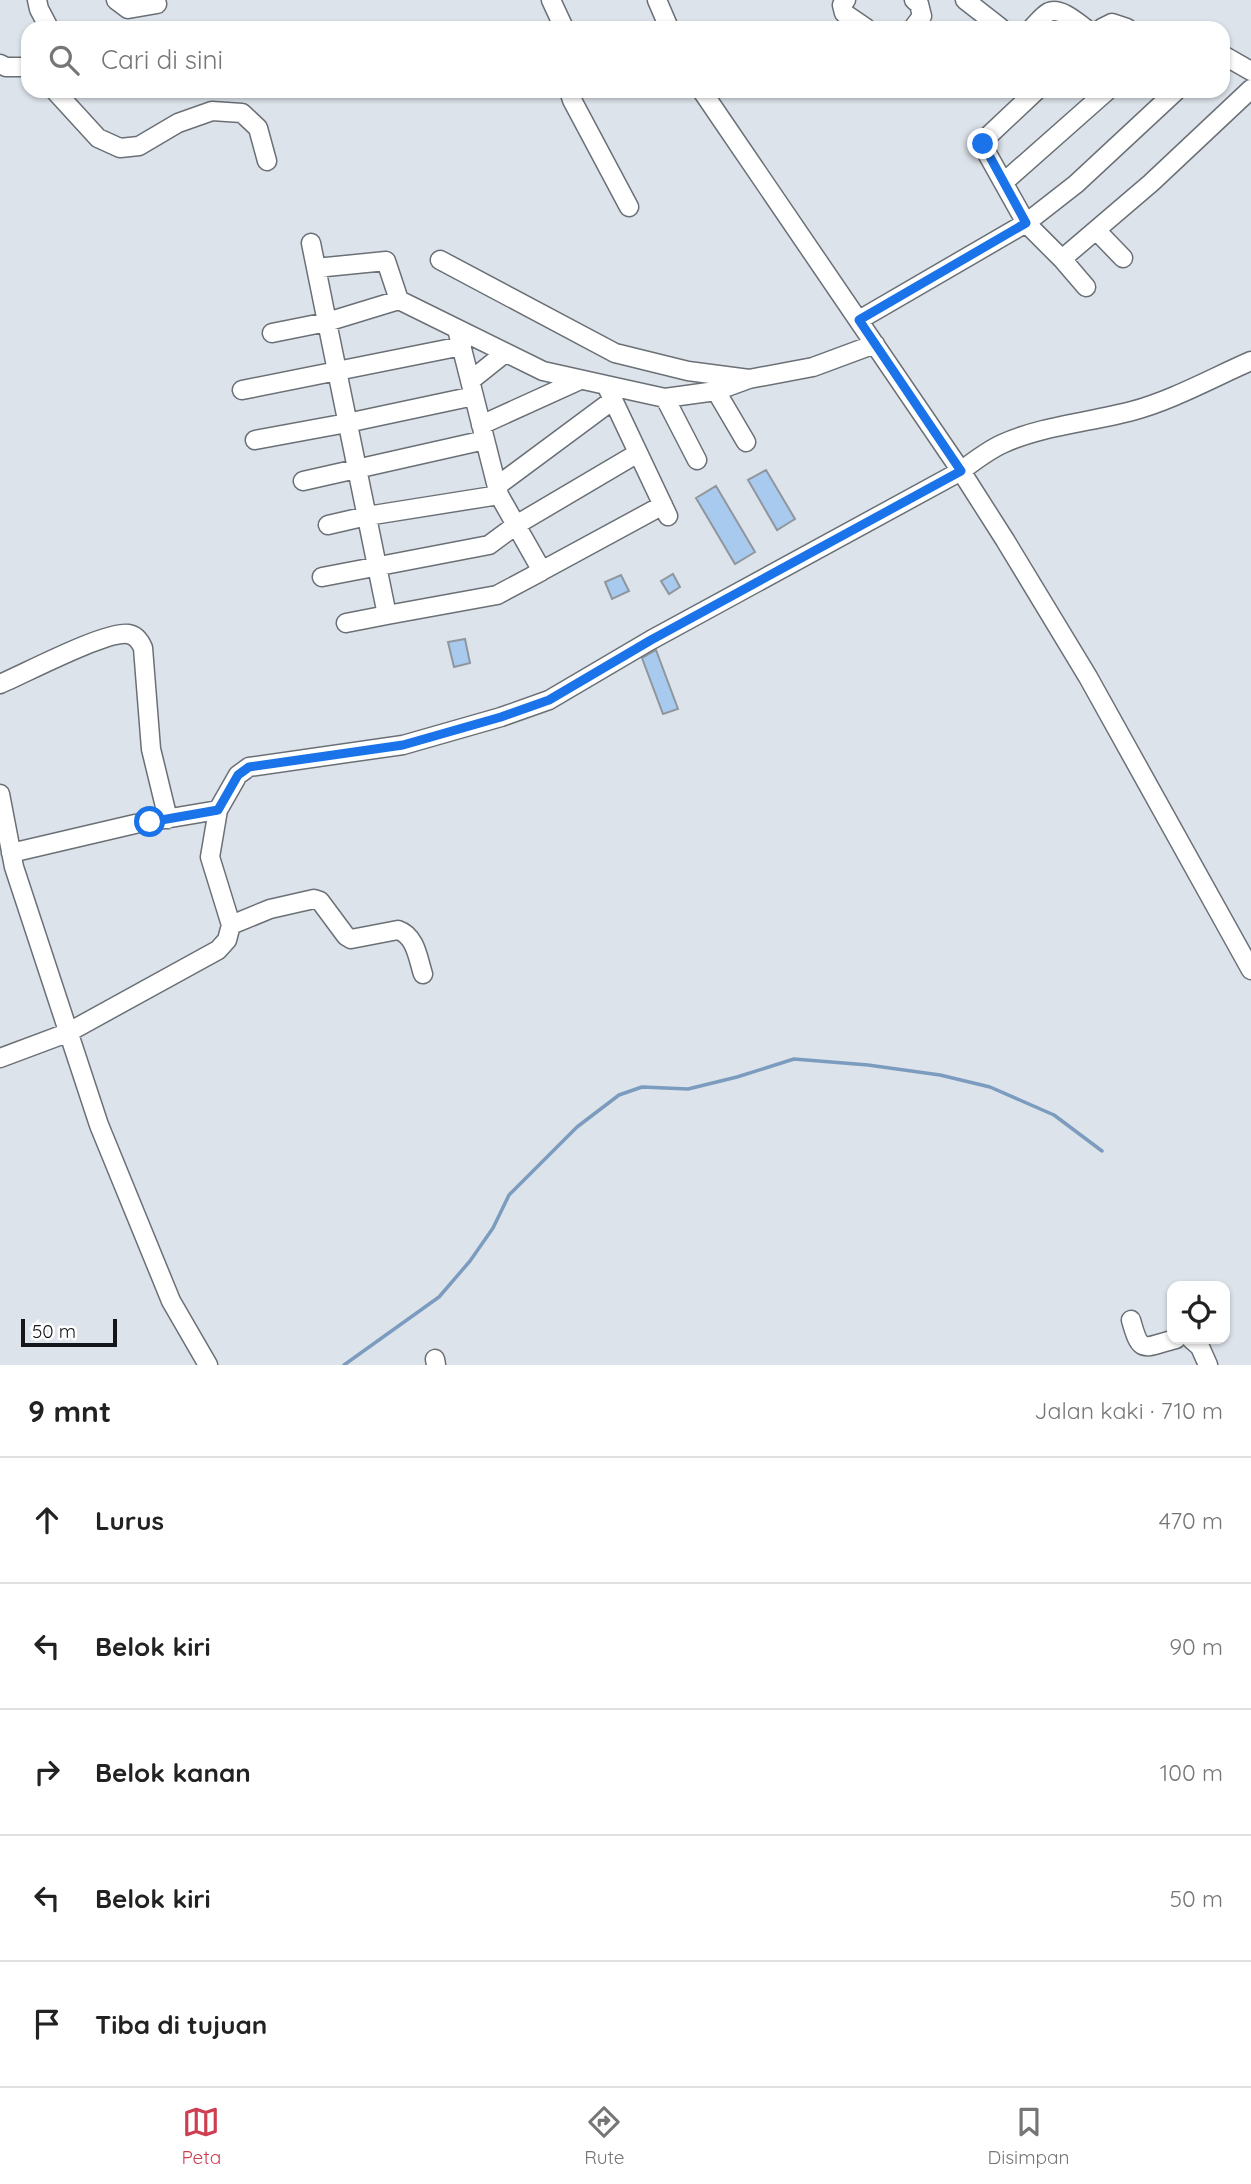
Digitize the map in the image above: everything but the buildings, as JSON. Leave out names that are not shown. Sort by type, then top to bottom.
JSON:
[{"type":"street","points":[[37,0],[45,21]]},
{"type":"street","points":[[116,0],[128,9],[157,5]]},
{"type":"street","points":[[551,0],[561,21]]},
{"type":"street","points":[[657,0],[666,21]]},
{"type":"street","points":[[846,0],[842,5],[844,13],[856,21]]},
{"type":"street","points":[[914,0],[923,10],[918,21]]},
{"type":"street","points":[[976,3],[994,21]]},
{"type":"street","points":[[1039,21],[1053,11],[1075,21]]},
{"type":"street","points":[[1230,59],[1251,71]]},
{"type":"street","points":[[0,64],[21,68]]},
{"type":"street","points":[[1062,259],[1151,183],[1251,89]]},
{"type":"street","points":[[62,98],[98,138],[120,149],[139,146],[178,123],[212,111],[242,113],[258,128],[267,160]]},
{"type":"street","points":[[571,98],[629,207]]},
{"type":"street","points":[[707,98],[961,471],[1088,677],[1251,970]]},
{"type":"street","points":[[1029,98],[983,144],[1026,223],[1086,287]]},
{"type":"street","points":[[1004,182],[1099,98]]},
{"type":"street","points":[[859,320],[1026,223],[1076,184],[1168,98]]},
{"type":"street","points":[[1096,230],[1124,258]]},
{"type":"street","points":[[311,243],[387,615]]},
{"type":"street","points":[[440,260],[615,353],[688,371],[749,379]]},
{"type":"street","points":[[316,268],[386,261],[399,300]]},
{"type":"street","points":[[272,333],[327,322],[399,300],[543,372],[580,380],[610,393],[664,398],[716,391],[749,379],[813,367],[875,344]]},
{"type":"street","points":[[457,329],[498,490],[541,571]]},
{"type":"street","points":[[242,390],[462,346]]},
{"type":"street","points":[[255,440],[348,423],[472,388],[505,352]]},
{"type":"street","points":[[0,1058],[67,1033],[218,950],[228,940],[231,925],[210,857],[218,810],[238,775],[249,767],[403,745],[501,717],[549,700],[663,634],[961,471],[1002,444],[1134,410],[1251,361]]},
{"type":"street","points":[[303,481],[357,470],[483,432],[580,380]]},
{"type":"street","points":[[716,391],[746,442]]},
{"type":"street","points":[[346,622],[497,594],[665,510],[610,393]]},
{"type":"street","points":[[328,525],[498,490],[610,393]]},
{"type":"street","points":[[664,398],[697,460]]},
{"type":"street","points":[[322,577],[489,545],[516,525],[638,453]]},
{"type":"street","points":[[514,586],[541,571]]},
{"type":"street","points":[[0,684],[117,635],[130,634],[139,640],[143,648],[150,749],[168,819]]},
{"type":"street","points":[[1,804],[8,863],[99,1125],[171,1301],[208,1365]]},
{"type":"street","points":[[8,863],[135,824],[218,810]]},
{"type":"street","points":[[231,925],[270,909],[314,899],[320,901],[351,939],[398,930],[408,935],[423,974]]},
{"type":"street","points":[[1131,1320],[1137,1341],[1143,1345],[1151,1346],[1167,1341]]},
{"type":"street","points":[[1198,1344],[1208,1365]]},
{"type":"waterway","points":[[344,1365],[439,1297],[470,1261],[493,1228],[509,1195],[577,1127],[619,1095],[642,1087],[688,1089],[794,1059],[940,1075],[990,1087],[1054,1115],[1102,1151]]},
{"type":"route","points":[[150,822],[218,810],[238,775],[249,767],[403,745],[501,717],[549,700],[651,640],[961,471],[859,320],[1026,223],[983,144]]}]
